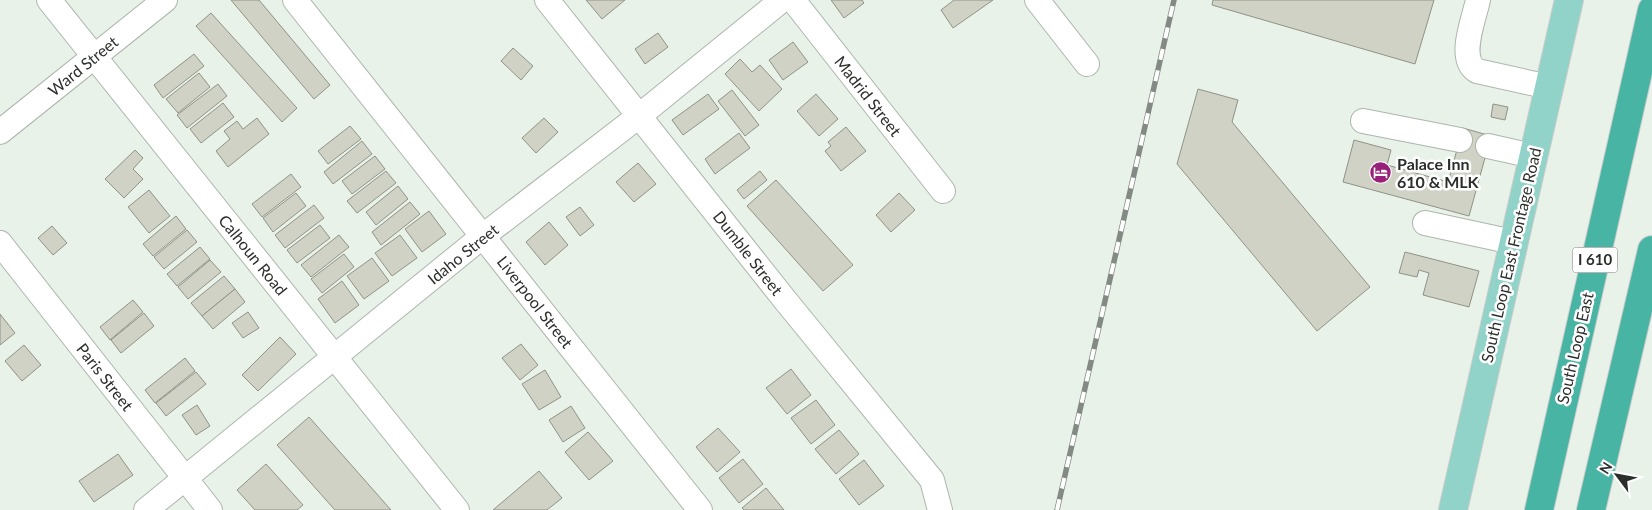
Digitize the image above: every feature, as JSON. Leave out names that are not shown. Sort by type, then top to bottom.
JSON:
[{"type":"highway","name":"South Loop East","points":[[1538,510],[1652,10]]},
{"type":"highway","points":[[1591,510],[1652,250]]},
{"type":"main road","name":"South Loop East Frontage Road","points":[[1453,510],[1569,0]]},
{"type":"street","name":"Calhoun Road","points":[[49,0],[457,510]]},
{"type":"street","name":"Ward Street","points":[[0,132],[165,0]]},
{"type":"street","name":"Liverpool Street","points":[[295,0],[700,510]]},
{"type":"street","name":"Dumble Street","points":[[547,0],[932,480],[940,510]]},
{"type":"street","name":"Idaho Street","points":[[146,510],[483,236],[639,116],[782,0]]},
{"type":"street","name":"Madrid Street","points":[[793,0],[943,191]]},
{"type":"street","points":[[1037,0],[1087,64]]},
{"type":"street","points":[[1478,0],[1466,54],[1471,68],[1549,87]]},
{"type":"street","points":[[1363,121],[1460,140]]},
{"type":"street","points":[[1488,146],[1533,156]]},
{"type":"street","points":[[1425,223],[1513,242]]},
{"type":"street","name":"Paris Street","points":[[0,243],[210,510]]},
{"type":"building","points":[[231,0],[259,0],[330,85],[314,99]]},
{"type":"building","points":[[586,0],[625,0],[602,19]]},
{"type":"building","points":[[831,0],[862,0],[864,3],[844,18]]},
{"type":"building","points":[[954,0],[993,0],[953,28],[941,10]]},
{"type":"building","points":[[1213,0],[1434,0],[1415,64],[1212,5]]},
{"type":"building","points":[[211,13],[297,108],[282,122],[196,26]]},
{"type":"building","points":[[658,33],[668,47],[645,64],[635,49]]},
{"type":"building","points":[[793,42],[808,62],[783,80],[769,60]]},
{"type":"building","points":[[513,48],[533,66],[521,80],[501,61]]},
{"type":"building","points":[[194,54],[204,66],[163,98],[154,85]]},
{"type":"building","points":[[740,59],[752,72],[760,65],[782,89],[759,111],[725,74]]},
{"type":"building","points":[[199,73],[210,87],[178,113],[166,99]]},
{"type":"building","points":[[218,84],[227,96],[187,128],[177,115]]},
{"type":"building","points":[[1198,89],[1238,100],[1232,122],[1370,287],[1317,331],[1177,164]]},
{"type":"building","points":[[732,90],[759,125],[745,136],[718,101]]},
{"type":"building","points":[[708,94],[719,109],[683,135],[672,120]]},
{"type":"building","points":[[816,94],[838,119],[819,136],[797,111]]},
{"type":"building","points":[[223,103],[234,117],[201,143],[190,129]]},
{"type":"building","points":[[1493,104],[1508,107],[1505,120],[1491,117]]},
{"type":"building","points":[[257,118],[269,134],[228,167],[216,151],[230,139],[224,131],[237,121],[243,129]]},
{"type":"building","points":[[544,118],[558,132],[536,153],[522,138]]},
{"type":"building","points":[[350,126],[361,139],[328,164],[318,151]]},
{"type":"building","points":[[846,127],[866,151],[841,171],[825,151],[831,146],[828,142]]},
{"type":"building","name":"Palace Inn 610 & MLK","points":[[1463,128],[1491,136],[1469,216],[1343,182],[1354,140],[1391,150],[1387,165],[1448,182]]},
{"type":"building","points":[[739,133],[750,148],[715,174],[705,159]]},
{"type":"building","points":[[362,141],[372,154],[333,184],[324,172]]},
{"type":"building","points":[[135,150],[143,158],[133,169],[143,179],[124,198],[105,179]]},
{"type":"building","points":[[375,156],[385,169],[352,194],[342,181]]},
{"type":"building","points":[[638,163],[656,184],[634,202],[616,182]]},
{"type":"building","points":[[386,171],[396,183],[357,213],[347,201]]},
{"type":"building","points":[[760,171],[767,180],[744,199],[737,190]]},
{"type":"building","points":[[291,174],[301,187],[262,217],[252,204]]},
{"type":"building","points":[[776,180],[853,265],[823,291],[747,206]]},
{"type":"building","points":[[398,186],[408,199],[376,225],[366,212]]},
{"type":"building","points":[[149,190],[170,216],[149,233],[128,207]]},
{"type":"building","points":[[296,193],[306,206],[273,232],[263,218]]},
{"type":"building","points":[[899,193],[915,210],[891,232],[876,215]]},
{"type":"building","points":[[410,202],[420,214],[381,245],[372,232]]},
{"type":"building","points":[[314,205],[324,218],[285,248],[275,235]]},
{"type":"building","points":[[580,207],[594,225],[580,236],[566,217]]},
{"type":"building","points":[[429,211],[446,234],[422,252],[405,229]]},
{"type":"building","points":[[176,216],[186,229],[153,256],[143,244]]},
{"type":"building","points":[[549,222],[568,245],[545,265],[526,242]]},
{"type":"building","points":[[320,225],[330,238],[297,263],[287,250]]},
{"type":"building","points":[[52,226],[67,243],[53,255],[38,238]]},
{"type":"building","points":[[187,230],[197,242],[164,269],[154,257]]},
{"type":"building","points":[[339,235],[349,247],[311,277],[301,265]]},
{"type":"building","points":[[400,235],[417,258],[392,276],[375,253]]},
{"type":"building","points":[[200,247],[210,259],[177,286],[167,274]]},
{"type":"building","points":[[1405,252],[1479,271],[1469,307],[1423,295],[1429,273],[1419,270],[1417,277],[1399,273]]},
{"type":"building","points":[[344,254],[354,267],[322,293],[311,279]]},
{"type":"building","points":[[372,258],[389,281],[364,299],[347,276]]},
{"type":"building","points":[[210,260],[221,272],[188,299],[178,287]]},
{"type":"building","points":[[224,276],[235,289],[202,316],[191,303]]},
{"type":"building","points":[[342,281],[359,305],[335,323],[318,299]]},
{"type":"building","points":[[235,289],[245,302],[213,329],[202,316]]},
{"type":"building","points":[[133,300],[143,312],[110,340],[100,327]]},
{"type":"building","points":[[248,312],[259,328],[243,338],[232,323]]},
{"type":"building","points":[[144,313],[154,326],[121,353],[111,340]]},
{"type":"building","points":[[0,314],[15,333],[0,345]]},
{"type":"building","points":[[280,337],[296,354],[258,391],[242,375]]},
{"type":"building","points":[[521,344],[538,365],[520,380],[502,358]]},
{"type":"building","points":[[24,345],[41,365],[22,381],[5,361]]},
{"type":"building","points":[[185,358],[195,371],[155,403],[145,390]]},
{"type":"building","points":[[791,369],[811,395],[787,414],[766,388]]},
{"type":"building","points":[[545,370],[561,397],[539,410],[522,384]]},
{"type":"building","points":[[196,372],[206,384],[166,416],[156,403]]},
{"type":"building","points":[[816,400],[835,425],[811,444],[791,418]]},
{"type":"building","points":[[197,405],[210,426],[196,435],[182,415]]},
{"type":"building","points":[[571,406],[585,428],[563,442],[549,420]]},
{"type":"building","points":[[309,417],[391,510],[335,510],[277,445]]},
{"type":"building","points":[[718,428],[740,452],[717,472],[696,447]]},
{"type":"building","points":[[839,430],[859,454],[836,474],[815,449]]},
{"type":"building","points":[[588,432],[613,461],[589,480],[565,452]]},
{"type":"building","points":[[118,454],[133,475],[94,502],[79,481]]},
{"type":"building","points":[[743,459],[763,484],[739,503],[719,478]]},
{"type":"building","points":[[864,460],[884,486],[859,505],[839,479]]},
{"type":"building","points":[[266,464],[303,505],[297,510],[255,510],[237,490]]},
{"type":"building","points":[[539,471],[562,498],[547,510],[493,510]]},
{"type":"building","points":[[766,488],[784,510],[744,510],[742,508]]},
{"type":"railway","points":[[1057,510],[1174,0]]},
{"type":"place","name":"Palace Inn 610 & MLK","points":[[1381,173]]}]
